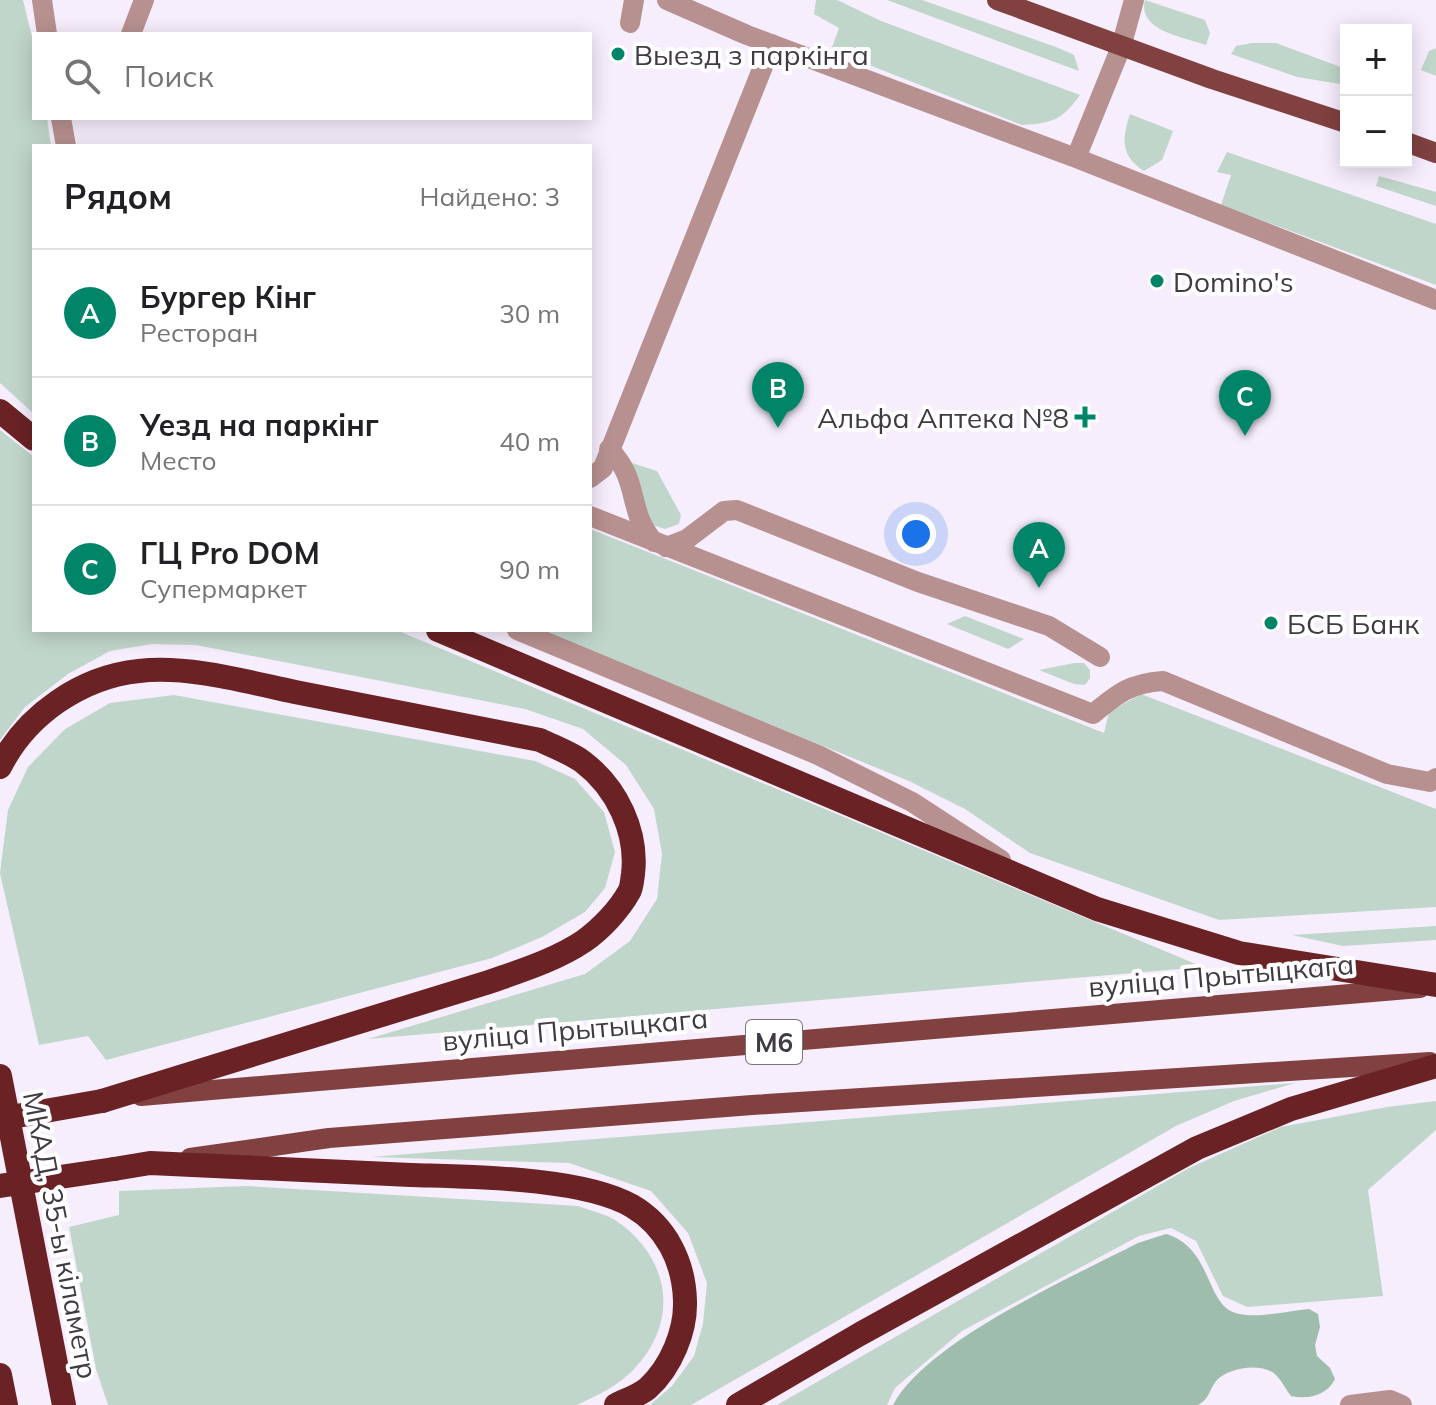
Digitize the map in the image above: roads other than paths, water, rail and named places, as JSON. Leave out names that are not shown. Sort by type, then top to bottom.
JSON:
[{"type":"highway","points":[[0,411],[32,437]]},
{"type":"highway","points":[[443,632],[1097,909],[1239,953],[1436,986]]},
{"type":"highway","points":[[0,767],[29,726],[55,702],[94,683],[139,671],[200,673],[540,740],[582,761],[606,783],[620,805],[630,831],[635,856],[631,890],[607,921],[582,942],[540,963],[489,982],[107,1100]]},
{"type":"highway","points":[[738,1405],[1197,1148],[1291,1109],[1436,1064]]},
{"type":"highway","name":"МКАД, 35-ы кіламетр","points":[[0,1076],[64,1405]]},
{"type":"highway","name":"М6","points":[[0,1119],[107,1100]]},
{"type":"highway","points":[[150,1163],[536,1182],[588,1190],[630,1205],[658,1225],[674,1251],[685,1281],[685,1311],[679,1341],[647,1389],[616,1405]]},
{"type":"highway","name":"М6","points":[[0,1186],[150,1163]]},
{"type":"highway","points":[[53,1352],[77,1405]]},
{"type":"highway","points":[[0,1375],[6,1405]]},
{"type":"main road","points":[[997,0],[1121,47],[1340,121]]},
{"type":"main road","points":[[1412,144],[1436,153]]},
{"type":"main road","name":"вуліца Прытыцкага","points":[[107,1100],[1436,986]]},
{"type":"main road","name":"М6","points":[[150,1163],[329,1138],[705,1108],[1436,1064]]},
{"type":"lane","points":[[42,0],[47,32]]},
{"type":"lane","points":[[132,32],[144,0]]},
{"type":"lane","points":[[630,23],[634,0]]},
{"type":"lane","points":[[667,0],[772,44],[1076,158],[1436,300]]},
{"type":"lane","points":[[1076,158],[1121,47],[1134,0]]},
{"type":"lane","points":[[592,476],[603,468],[772,44]]},
{"type":"lane","points":[[61,120],[66,144]]},
{"type":"lane","points":[[609,449],[629,476],[638,517],[660,544]]},
{"type":"lane","points":[[660,544],[687,539],[724,511],[737,510],[918,582],[1049,626],[1100,657]]},
{"type":"lane","points":[[592,517],[1093,714],[1120,692],[1142,683],[1163,681],[1387,774],[1430,782],[1436,778]]},
{"type":"lane","points":[[522,632],[818,755],[912,802],[1038,884]]},
{"type":"lane","points":[[1350,1405],[1390,1400],[1402,1405]]},
{"type":"place","name":"Выезд з паркінга","points":[[618,54]]},
{"type":"place","name":"Domino's","points":[[1157,281]]},
{"type":"place","name":"Альфа Аптека №8","points":[[1085,417]]},
{"type":"place","name":"Уезд на паркінг","points":[[778,428]]},
{"type":"place","name":"ГЦ Pro DOM","points":[[1245,436]]},
{"type":"place","name":"Бургер Кінг","points":[[1039,588]]},
{"type":"place","name":"БСБ Банк","points":[[1271,623]]}]
